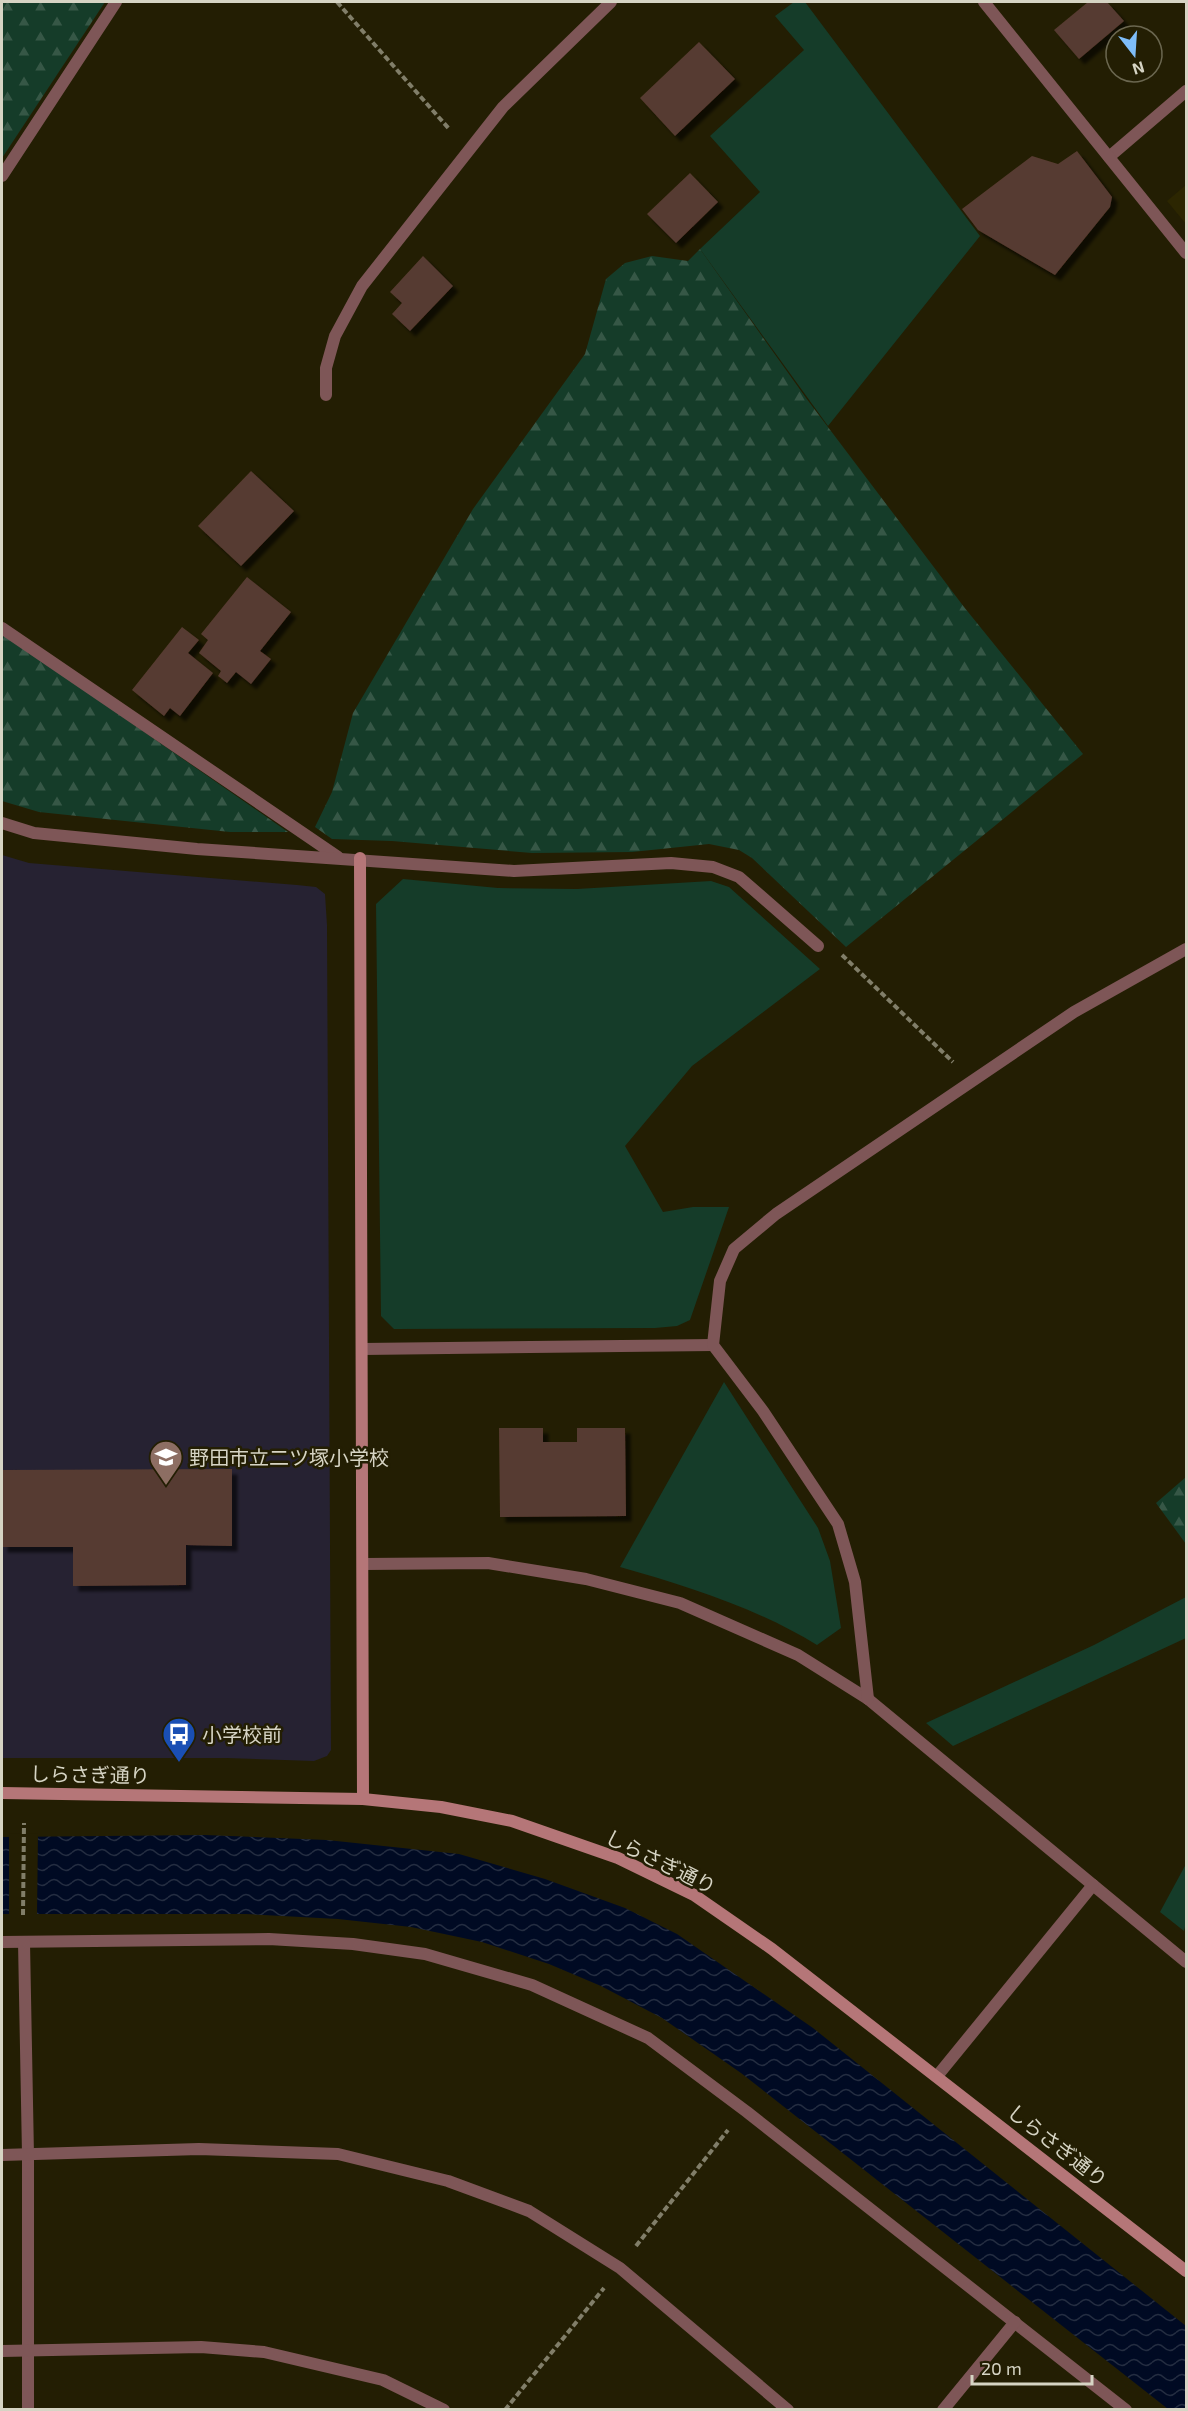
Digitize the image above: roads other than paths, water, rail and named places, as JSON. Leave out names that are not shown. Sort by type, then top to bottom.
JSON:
[{"type":"street","points":[[2,176],[116,2]]},
{"type":"street","points":[[326,395],[326,368],[335,336],[362,286],[503,107],[611,2]]},
{"type":"street","points":[[984,2],[1186,254]]},
{"type":"street","points":[[1109,157],[1186,91]]},
{"type":"street","points":[[2,628],[339,857]]},
{"type":"street","points":[[2,824],[34,833],[162,846],[360,858],[514,871],[671,863],[713,867],[739,877],[818,946]]},
{"type":"street","points":[[360,858],[363,1799]]},
{"type":"street","points":[[868,1699],[855,1582],[838,1524],[763,1411],[713,1345],[720,1281],[734,1249],[776,1214],[1074,1012],[1186,949]]},
{"type":"street","points":[[363,1349],[713,1345]]},
{"type":"street","points":[[364,1564],[488,1563],[586,1579],[680,1603],[798,1655],[868,1699],[1186,1962]]},
{"type":"street","name":"しらさぎ通り","points":[[2,1793],[363,1799],[441,1807],[512,1821],[618,1858],[704,1902],[772,1949],[938,2075],[1186,2271]]},
{"type":"street","points":[[938,2075],[1093,1885]]},
{"type":"street","points":[[2,1942],[270,1939],[353,1944],[425,1954],[532,1985],[648,2038],[747,2112],[1126,2409]]},
{"type":"street","points":[[24,1942],[28,2155],[28,2409]]},
{"type":"street","points":[[2,2155],[199,2149],[338,2154],[448,2181],[529,2211],[620,2268],[788,2409]]},
{"type":"street","points":[[943,2409],[1015,2322]]},
{"type":"street","points":[[2,2351],[201,2347],[264,2352],[383,2380],[444,2409]]},
{"type":"water","points":[[205,1835],[327,1840],[459,1854],[545,1879],[625,1908],[677,1934],[813,2028],[1186,2326],[1186,2409],[1168,2409],[741,2073],[662,2018],[601,1986],[549,1964],[482,1942],[411,1927],[338,1919],[246,1914],[2,1914],[2,1837]]},
{"type":"place","name":"野田市立二ツ塚小学校","points":[[166,1486]]},
{"type":"place","name":"小学校前","points":[[179,1763]]}]
